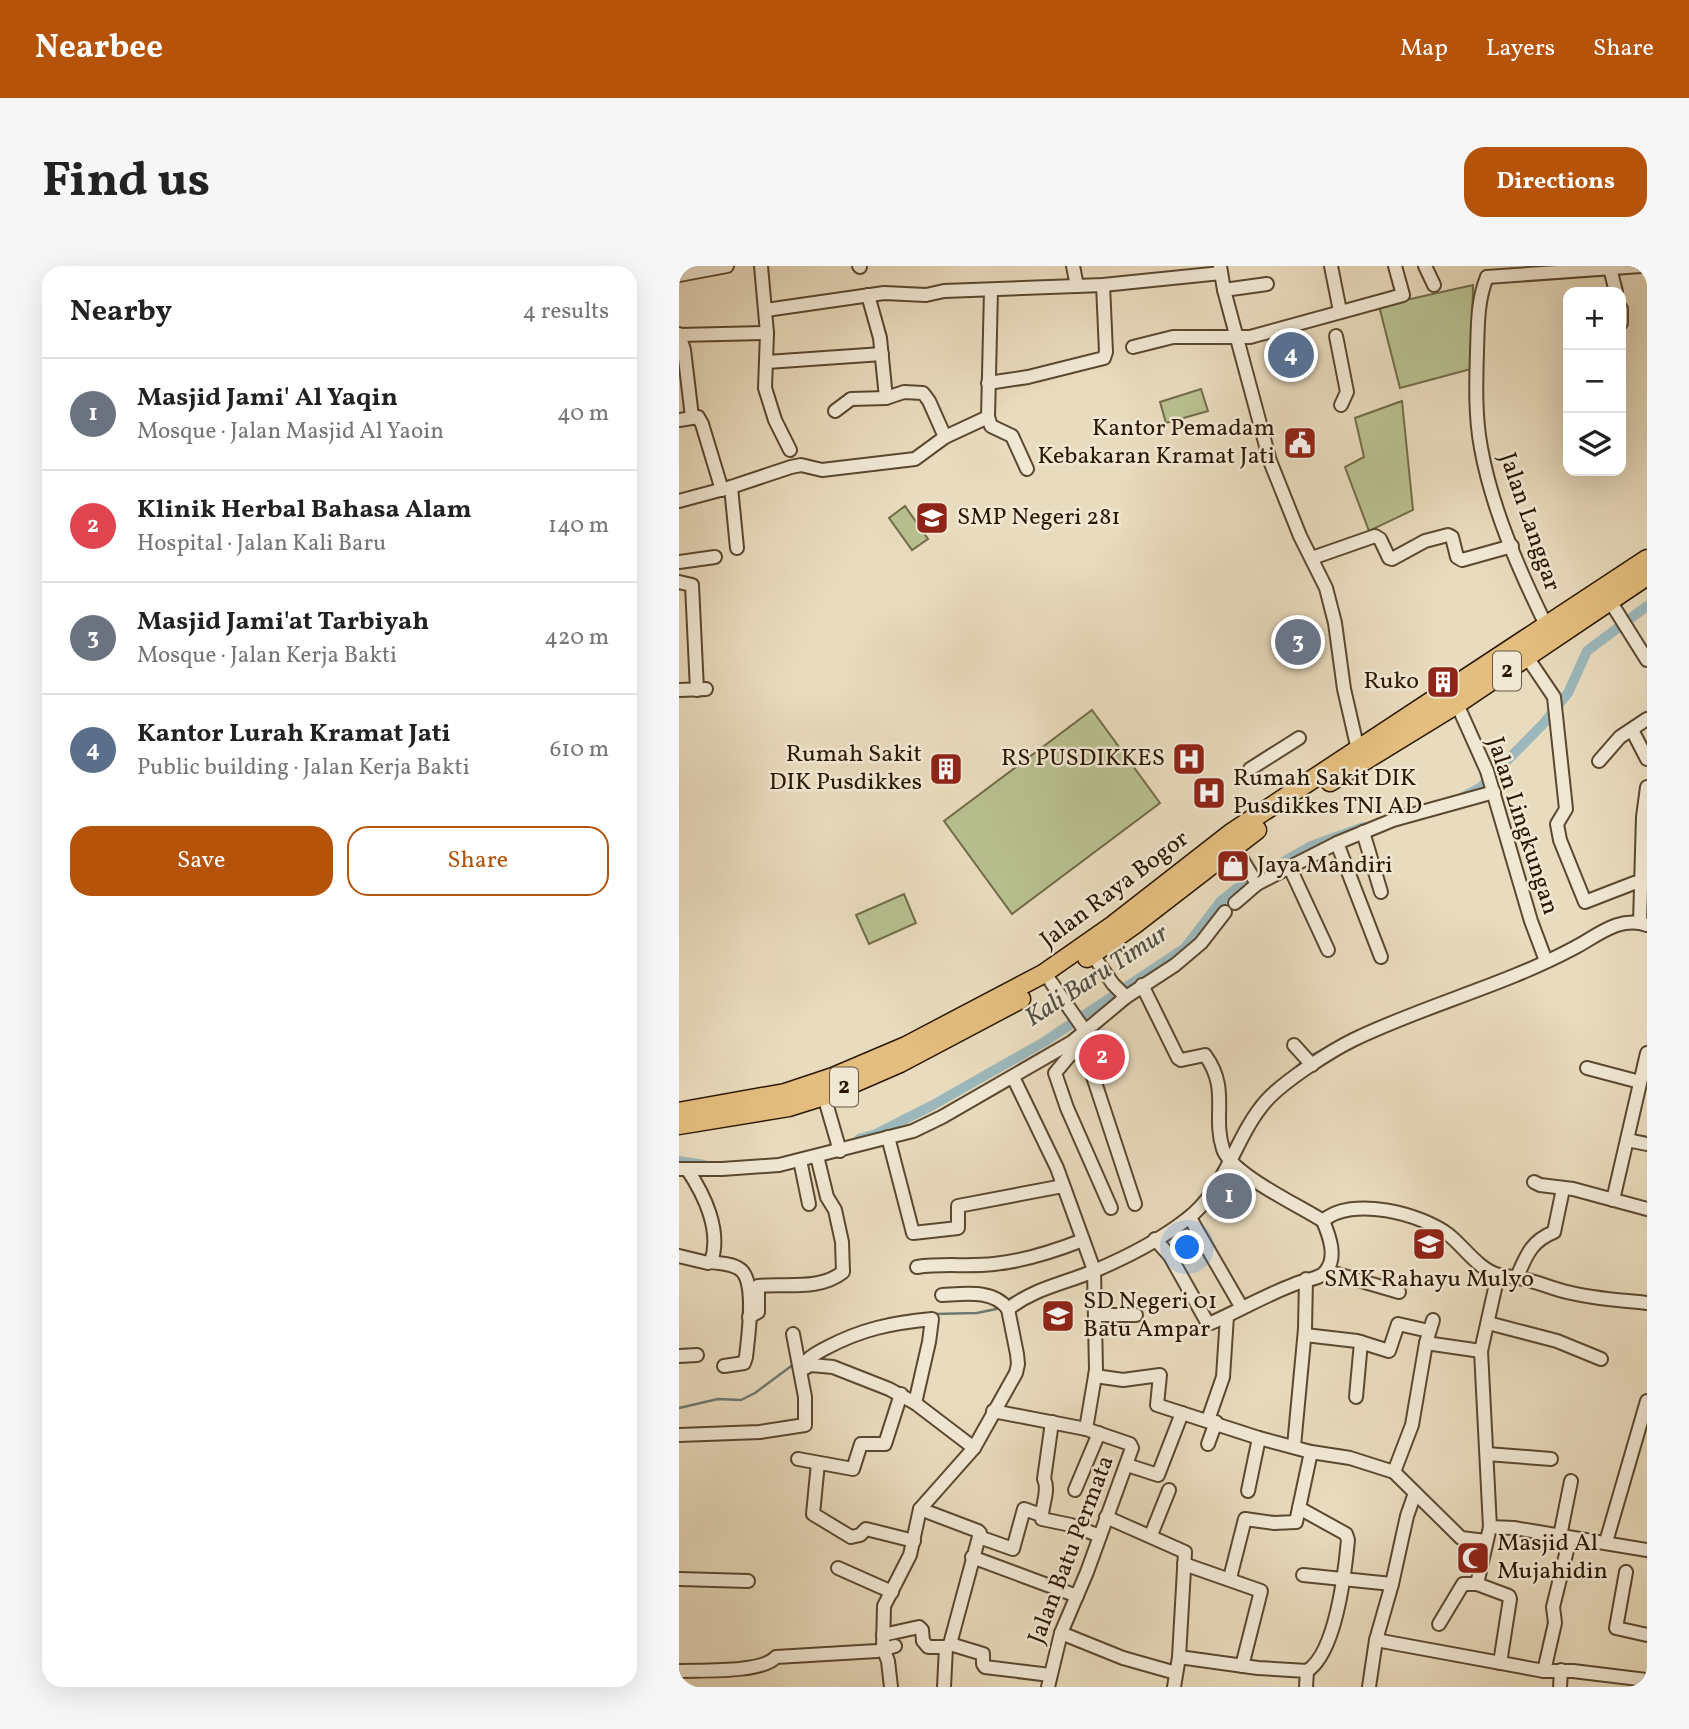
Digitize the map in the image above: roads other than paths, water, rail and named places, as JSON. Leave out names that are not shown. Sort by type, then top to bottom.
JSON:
[{"type":"highway","name":"Jalan Raya Bogor","points":[[679,1125],[789,1107],[824,1096],[900,1063],[996,1014],[1092,954],[1231,833],[1276,810],[1361,755],[1546,625],[1647,564]]},
{"type":"highway","name":"Jalan Raya Bogor","points":[[1361,755],[1457,704],[1611,603],[1647,564]]},
{"type":"highway","name":"Jalan Raya Bogor","points":[[679,1112],[785,1093],[833,1077],[906,1045],[1043,974],[1130,920],[1234,846],[1276,810]]},
{"type":"street","points":[[679,275],[727,266]]},
{"type":"street","points":[[761,266],[767,333],[765,388],[767,400],[790,450]]},
{"type":"street","points":[[1073,266],[1077,286]]},
{"type":"street","points":[[1331,266],[1340,311]]},
{"type":"street","points":[[1133,347],[1173,337],[1250,337],[1403,296],[1395,266]]},
{"type":"street","points":[[1425,266],[1434,285]]},
{"type":"street","points":[[1484,272],[1641,266]]},
{"type":"street","points":[[1610,268],[1615,287]]},
{"type":"street","points":[[766,310],[884,293],[926,295],[944,291],[1103,285],[1221,270],[1265,448],[1300,536],[1326,588],[1335,623],[1343,689],[1361,755]]},
{"type":"street","name":"Jalan Langgar","points":[[1484,272],[1478,314],[1477,405],[1481,446],[1490,488],[1546,625]]},
{"type":"street","points":[[1224,290],[1267,284]]},
{"type":"street","points":[[988,383],[1028,377],[1104,358],[1103,285]]},
{"type":"street","points":[[991,290],[988,417],[991,426],[1012,436],[1027,469]]},
{"type":"street","points":[[869,295],[882,354],[886,398]]},
{"type":"street","points":[[737,548],[726,489],[702,424],[698,416],[686,419],[684,350],[679,335],[767,333]]},
{"type":"street","points":[[1336,336],[1347,392],[1341,405]]},
{"type":"street","points":[[767,362],[882,354]]},
{"type":"street","points":[[835,411],[851,400],[886,398],[904,392],[923,393],[945,437]]},
{"type":"street","points":[[679,501],[801,465],[822,470],[915,459],[945,437],[988,417]]},
{"type":"street","points":[[1312,558],[1375,536],[1380,539],[1391,559],[1425,541],[1448,535],[1453,537],[1457,557],[1462,560],[1512,546]]},
{"type":"street","points":[[679,562],[715,557]]},
{"type":"street","points":[[679,582],[692,585],[701,689],[679,690]]},
{"type":"street","points":[[1611,603],[1647,660]]},
{"type":"street","points":[[1527,657],[1554,697],[1566,809],[1557,824],[1560,839],[1585,902],[1641,882]]},
{"type":"street","name":"Jalan Lingkungan","points":[[1457,704],[1488,775],[1544,957]]},
{"type":"street","points":[[1599,761],[1620,737],[1647,719]]},
{"type":"street","points":[[1632,730],[1647,759]]},
{"type":"street","points":[[1250,769],[1299,738]]},
{"type":"street","points":[[1005,1305],[1156,1240],[1190,1218],[1205,1201],[1228,1157],[1267,1100],[1309,1061],[1354,1040],[1504,981],[1544,957],[1574,948],[1609,928],[1644,924],[1641,882],[1643,817],[1647,787]]},
{"type":"street","points":[[683,1169],[779,1165],[817,1156],[838,1145],[888,1138],[913,1131],[1046,1059],[1084,1030],[1121,992],[1142,985],[1175,965],[1201,943],[1254,879],[1290,868],[1337,843],[1394,820],[1493,790]]},
{"type":"street","points":[[1363,832],[1381,892]]},
{"type":"street","points":[[1337,843],[1381,957]]},
{"type":"street","points":[[1234,846],[1254,879]]},
{"type":"street","points":[[1290,868],[1328,950]]},
{"type":"street","points":[[1092,954],[1121,992]]},
{"type":"street","points":[[1051,982],[1084,1030],[1084,1049],[1135,1204]]},
{"type":"street","points":[[1142,985],[1178,1058],[1181,1060],[1205,1055],[1217,1077],[1228,1157],[1254,1180],[1323,1221],[1330,1238],[1332,1254],[1327,1272]]},
{"type":"street","points":[[1294,1045],[1309,1061]]},
{"type":"street","points":[[1084,1049],[1070,1055],[1055,1073],[1067,1108],[1111,1208]]},
{"type":"street","points":[[1613,1200],[1647,1054]]},
{"type":"street","points":[[1587,1068],[1643,1076]]},
{"type":"street","points":[[1013,1077],[1057,1168],[1092,1266],[1096,1315],[1092,1431],[1075,1490]]},
{"type":"street","points":[[824,1096],[838,1145]]},
{"type":"street","points":[[888,1138],[913,1233],[958,1228],[958,1206],[1063,1186]]},
{"type":"street","points":[[1627,1140],[1647,1144]]},
{"type":"street","points":[[749,1317],[758,1311],[758,1286],[803,1286],[843,1272],[842,1242],[835,1210],[825,1192],[817,1156]]},
{"type":"street","points":[[800,1160],[809,1204]]},
{"type":"street","points":[[683,1169],[701,1189],[708,1206],[713,1234],[711,1262]]},
{"type":"street","points":[[1534,1182],[1573,1189],[1647,1209]]},
{"type":"street","points":[[1106,1194],[1127,1184]]},
{"type":"street","points":[[1517,1277],[1529,1248],[1541,1237],[1554,1232],[1563,1189]]},
{"type":"street","points":[[1323,1221],[1332,1212],[1393,1210],[1448,1234],[1473,1259],[1498,1275],[1517,1277],[1568,1293],[1612,1301],[1647,1303]]},
{"type":"street","points":[[1190,1218],[1242,1308]]},
{"type":"street","points":[[917,1267],[935,1264],[991,1265],[1025,1259],[1083,1240]]},
{"type":"street","points":[[1156,1240],[1170,1256],[1207,1322],[1211,1323],[1327,1272],[1399,1293]]},
{"type":"street","points":[[679,1256],[733,1265],[743,1272],[748,1284],[749,1317],[744,1363],[724,1366]]},
{"type":"street","points":[[1477,1584],[1490,1527],[1481,1351],[1498,1275]]},
{"type":"street","points":[[1294,1446],[1305,1335],[1307,1279]]},
{"type":"street","points":[[891,1687],[884,1606],[914,1541],[920,1509],[974,1448],[1016,1373],[1018,1364],[1005,1305],[998,1298],[978,1294],[942,1295]]},
{"type":"street","points":[[1096,1315],[1136,1315]]},
{"type":"street","points":[[1208,1444],[1223,1377],[1227,1316]]},
{"type":"street","points":[[800,1366],[850,1335],[908,1321],[932,1319],[915,1403]]},
{"type":"street","points":[[1488,1323],[1556,1341],[1601,1359]]},
{"type":"street","points":[[1305,1335],[1361,1342],[1389,1351],[1398,1324],[1429,1331],[1481,1351]]},
{"type":"street","points":[[1394,1472],[1412,1425],[1429,1331]]},
{"type":"street","points":[[679,1435],[761,1432],[805,1425],[807,1412],[793,1334]]},
{"type":"street","points":[[1356,1397],[1361,1342]]},
{"type":"street","points":[[679,1356],[697,1355]]},
{"type":"street","points":[[800,1366],[811,1364],[832,1367],[901,1394],[974,1448]]},
{"type":"street","points":[[1095,1376],[1123,1380],[1160,1375],[1156,1404],[1259,1438],[1311,1452],[1350,1458],[1394,1472],[1461,1538],[1486,1541]]},
{"type":"street","points":[[798,1459],[853,1469],[861,1444],[884,1445],[901,1394]]},
{"type":"street","points":[[1606,1542],[1647,1401]]},
{"type":"street","name":"Jalan Batu Permata","points":[[993,1410],[1092,1431],[1130,1444],[1132,1454],[1061,1633],[1049,1681]]},
{"type":"street","points":[[1128,1465],[1158,1475],[1182,1413]]},
{"type":"street","points":[[1041,1515],[1047,1486],[1044,1479],[1052,1422]]},
{"type":"street","points":[[1248,1491],[1259,1438]]},
{"type":"street","points":[[1230,1578],[1245,1519],[1293,1523],[1299,1508],[1311,1452]]},
{"type":"street","points":[[1487,1454],[1551,1459]]},
{"type":"street","points":[[818,1463],[813,1514],[851,1537],[860,1535],[866,1529],[914,1541]]},
{"type":"street","points":[[1544,1671],[1555,1623],[1553,1607],[1571,1481]]},
{"type":"street","points":[[1151,1535],[1169,1490]]},
{"type":"street","points":[[1369,1687],[1376,1640],[1415,1493]]},
{"type":"street","points":[[1179,1657],[1307,1671],[1314,1667],[1330,1633],[1343,1580],[1348,1540],[1346,1534],[1299,1508]]},
{"type":"street","points":[[920,1509],[978,1531],[979,1537],[948,1646],[944,1687]]},
{"type":"street","points":[[979,1537],[1013,1549],[1024,1509],[1041,1515],[1045,1521],[1070,1525],[1100,1535]]},
{"type":"street","points":[[1061,1633],[1175,1680],[1179,1657],[1185,1552],[1107,1517]]},
{"type":"street","points":[[1490,1527],[1647,1550]]},
{"type":"street","points":[[972,1557],[1077,1596]]},
{"type":"street","points":[[1184,1564],[1261,1591],[1242,1666]]},
{"type":"street","points":[[838,1568],[892,1592]]},
{"type":"street","points":[[1626,1572],[1616,1628],[1647,1635]]},
{"type":"street","points":[[1303,1575],[1392,1584]]},
{"type":"street","points":[[679,1579],[748,1581]]},
{"type":"street","points":[[1440,1624],[1463,1584],[1477,1584],[1509,1596],[1500,1663]]},
{"type":"street","points":[[679,1671],[750,1667],[772,1661],[776,1657],[877,1651],[888,1640],[921,1628],[923,1641],[928,1647],[948,1646],[983,1654],[985,1667],[1049,1681]]},
{"type":"street","points":[[1376,1640],[1544,1671],[1561,1670],[1647,1680]]},
{"type":"street","points":[[1560,1687],[1561,1670]]},
{"type":"street","points":[[1306,1687],[1307,1671]]},
{"type":"waterway","name":"Kali Baru Timur","points":[[1463,797],[1481,787],[1544,723],[1568,693],[1587,651],[1647,606]]},
{"type":"waterway","name":"Kali Baru Timur","points":[[859,1139],[876,1134],[933,1105],[1044,1042],[1185,948],[1220,902],[1236,889],[1311,846],[1364,827]]},
{"type":"waterway","points":[[1610,921],[1637,915]]},
{"type":"waterway","points":[[1548,954],[1592,931]]},
{"type":"waterway","points":[[1310,1056],[1357,1032]]},
{"type":"waterway","points":[[1289,1073],[1302,1062]]},
{"type":"waterway","points":[[1210,1184],[1224,1159]]},
{"type":"waterway","name":"Kali Baru Timur","points":[[679,1161],[704,1165]]},
{"type":"waterway","points":[[1007,1300],[1023,1292]]},
{"type":"waterway","points":[[934,1314],[977,1313],[1001,1308]]},
{"type":"waterway","points":[[679,1408],[718,1399],[741,1400],[794,1364]]},
{"type":"place","name":"Kantor Lurah Kramat Jati","points":[[1291,355]]},
{"type":"place","name":"Kantor Pemadam Kebakaran Kramat Jati","points":[[1300,443]]},
{"type":"place","name":"SMP Negeri 281","points":[[932,518]]},
{"type":"place","name":"Masjid Jami'at Tarbiyah","points":[[1298,642]]},
{"type":"place","name":"Ruko","points":[[1443,682]]},
{"type":"place","name":"RS PUSDIKKES","points":[[1189,759]]},
{"type":"place","name":"Rumah Sakit DIK Pusdikkes","points":[[946,769]]},
{"type":"place","name":"Rumah Sakit DIK Pusdikkes TNI AD","points":[[1209,793]]},
{"type":"place","name":"Jaya Mandiri","points":[[1233,866]]},
{"type":"place","name":"Klinik Herbal Bahasa Alam","points":[[1102,1057]]},
{"type":"place","name":"Masjid Jami' Al Yaqin","points":[[1229,1196]]},
{"type":"place","name":"SMK Rahayu Mulyo","points":[[1429,1244]]},
{"type":"place","name":"SD Negeri 01 Batu Ampar","points":[[1058,1316]]},
{"type":"place","name":"Masjid Al Mujahidin","points":[[1473,1558]]}]
